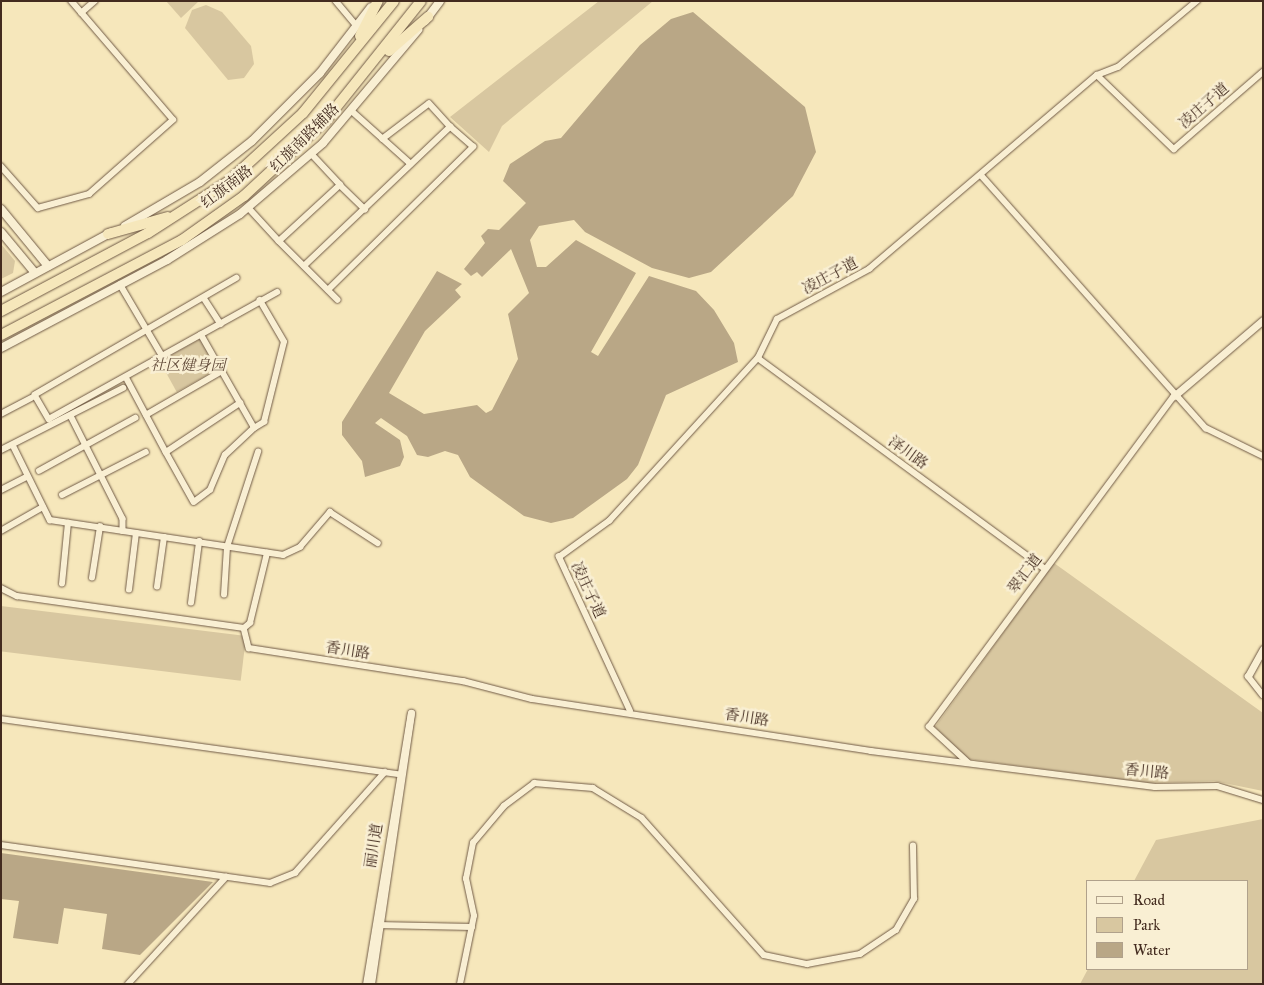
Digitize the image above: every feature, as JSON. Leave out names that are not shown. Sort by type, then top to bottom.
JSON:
[{"type":"highway","points":[[352,54],[377,1]]},
{"type":"highway","name":"红旗南路","points":[[1,312],[184,212],[266,149],[304,113],[394,1]]},
{"type":"highway","name":"红旗南路","points":[[1,335],[182,240],[244,196],[326,120],[421,1]]},
{"type":"highway","points":[[367,70],[428,17]]},
{"type":"highway","points":[[108,234],[184,212]]},
{"type":"main road","points":[[1,292],[185,192],[234,156],[288,107],[377,1]]},
{"type":"main road","name":"红旗南路辅路","points":[[1,348],[120,284],[248,207],[310,154],[352,111],[440,1]]},
{"type":"main road","points":[[1,209],[48,266]]},
{"type":"main road","points":[[1,232],[35,274]]},
{"type":"street","points":[[1,166],[38,208],[88,194],[173,120],[71,1]]},
{"type":"street","points":[[81,13],[95,1]]},
{"type":"street","points":[[336,1],[357,26]]},
{"type":"street","points":[[1097,75],[1118,68],[1197,1]]},
{"type":"street","name":"凌庄子道","points":[[630,711],[559,557],[609,521],[758,358],[777,319],[869,269],[981,176],[1097,75],[1174,148],[1263,72]]},
{"type":"street","points":[[328,290],[473,148],[429,104],[383,139]]},
{"type":"street","points":[[352,111],[411,164]]},
{"type":"street","points":[[304,266],[450,127]]},
{"type":"street","points":[[310,154],[365,209]]},
{"type":"street","points":[[981,176],[1174,396],[1206,428],[1263,456]]},
{"type":"street","points":[[279,241],[340,185]]},
{"type":"street","points":[[248,207],[338,300]]},
{"type":"street","points":[[237,278],[148,332],[35,395],[49,419],[277,292]]},
{"type":"street","points":[[120,284],[163,357]]},
{"type":"street","points":[[204,298],[221,324]]},
{"type":"street","points":[[126,377],[194,502],[210,490],[225,455],[254,428],[264,422],[284,342],[260,301]]},
{"type":"street","points":[[1174,396],[1263,320]]},
{"type":"street","points":[[201,335],[254,428]]},
{"type":"street","name":"泽川路","points":[[758,358],[1044,568]]},
{"type":"street","points":[[146,415],[222,371]]},
{"type":"street","points":[[1,450],[123,388]]},
{"type":"street","name":"翠汇道","points":[[968,763],[929,727],[1044,568],[1174,396]]},
{"type":"street","points":[[1,414],[31,398]]},
{"type":"street","points":[[166,452],[240,403]]},
{"type":"street","points":[[71,416],[123,519],[123,531]]},
{"type":"street","points":[[39,471],[135,418]]},
{"type":"street","points":[[13,445],[26,477],[50,520],[227,547],[292,554],[330,512],[378,543]]},
{"type":"street","points":[[62,495],[146,452]]},
{"type":"street","points":[[224,595],[227,547],[258,452]]},
{"type":"street","points":[[1,490],[26,477]]},
{"type":"street","points":[[1,531],[43,507]]},
{"type":"street","points":[[62,584],[68,523]]},
{"type":"street","points":[[92,578],[100,528]]},
{"type":"street","points":[[129,590],[136,533]]},
{"type":"street","points":[[157,587],[164,537]]},
{"type":"street","points":[[191,604],[199,542]]},
{"type":"street","points":[[1,588],[16,596],[244,628],[250,622],[267,552]]},
{"type":"street","name":"香川路","points":[[244,628],[249,648],[463,681],[532,699],[630,711],[968,763],[1156,786],[1217,786],[1263,800]]},
{"type":"street","points":[[1263,648],[1248,676],[1263,695]]},
{"type":"street","name":"丽川道","points":[[366,984],[377,926],[410,713]]},
{"type":"street","points":[[1,718],[400,775]]},
{"type":"street","points":[[1,846],[270,883],[295,873],[385,772]]},
{"type":"street","points":[[460,984],[472,927],[466,879],[472,843],[504,806],[534,783],[593,788],[642,818],[764,955],[807,964],[860,954],[896,930],[914,900],[913,846]]},
{"type":"street","points":[[128,984],[226,877]]},
{"type":"street","points":[[377,926],[472,927]]},
{"type":"street","name":"丽川道","points":[[371,984],[377,926]]},
{"type":"green space","points":[[166,1],[199,1],[181,18]]},
{"type":"green space","points":[[599,1],[653,1],[502,126],[489,152],[450,117]]},
{"type":"green space","points":[[206,5],[222,12],[251,46],[254,64],[244,78],[228,80],[185,28],[192,10]]},
{"type":"green space","points":[[1,244],[15,261],[13,273],[1,279]]},
{"type":"green space","name":"社区健身园","points":[[200,339],[217,370],[177,392],[160,361]]},
{"type":"green space","points":[[1054,563],[1263,713],[1263,791],[1214,781],[1149,783],[968,759],[935,727]]},
{"type":"green space","points":[[1,606],[246,636],[241,681],[1,651]]},
{"type":"green space","points":[[1263,819],[1263,984],[1080,984],[1087,970],[1249,970],[1249,880],[1135,880],[1156,840]]},
{"type":"water","points":[[693,12],[805,107],[816,152],[793,196],[711,272],[689,278],[652,268],[585,232],[574,220],[539,226],[530,240],[537,267],[546,267],[576,240],[636,273],[591,352],[598,356],[649,276],[696,291],[714,310],[734,343],[738,362],[666,395],[638,465],[627,479],[573,518],[551,523],[524,516],[470,477],[458,455],[445,451],[428,457],[417,455],[407,436],[381,418],[375,423],[400,440],[404,457],[400,466],[365,477],[362,461],[342,435],[342,422],[437,271],[462,284],[455,290],[461,297],[425,331],[389,393],[424,414],[477,405],[486,413],[492,410],[518,359],[508,314],[529,293],[511,249],[482,277],[477,272],[471,276],[464,269],[485,243],[481,236],[488,229],[499,230],[526,203],[503,181],[510,164],[545,141],[561,138],[640,45],[671,19]]},
{"type":"water","points":[[1,853],[213,882],[140,955],[102,949],[107,914],[64,908],[58,944],[13,938],[19,901],[1,899]]}]
